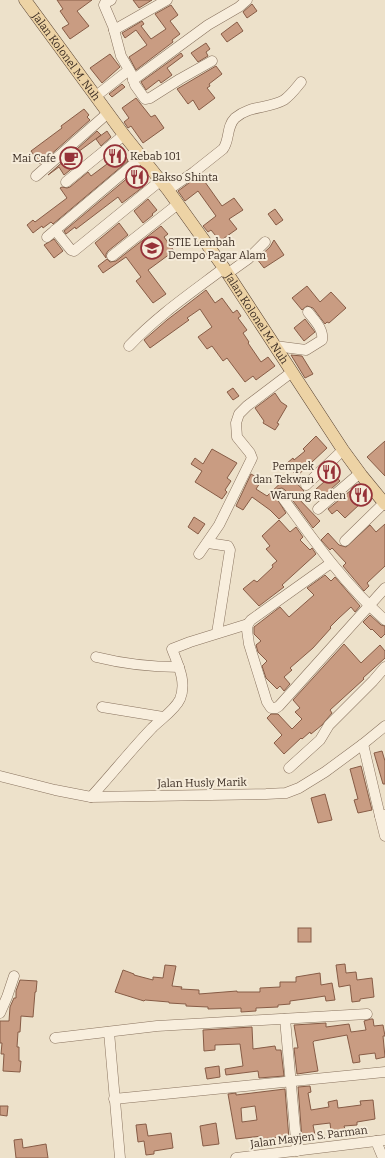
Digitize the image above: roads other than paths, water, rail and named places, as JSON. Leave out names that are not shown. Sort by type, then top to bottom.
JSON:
[{"type":"main road","name":"Jalan Kolonel M. Nuh","points":[[25,0],[124,135],[164,185],[226,271],[343,450],[385,503]]},
{"type":"street","points":[[111,0],[104,5],[114,30],[121,56],[143,98],[147,100],[212,61]]},
{"type":"street","points":[[114,30],[167,0]]},
{"type":"street","points":[[96,96],[239,7],[247,0]]},
{"type":"street","points":[[142,157],[51,234],[74,251],[164,185],[194,172],[223,149],[226,146],[230,126],[236,118],[253,108],[284,100],[301,82]]},
{"type":"street","points":[[36,176],[108,112]]},
{"type":"street","points":[[66,182],[124,135]]},
{"type":"street","points":[[112,256],[178,204]]},
{"type":"street","points":[[129,346],[166,312],[226,271],[248,259],[265,242]]},
{"type":"street","points":[[275,346],[306,350],[322,340],[323,335],[321,330],[308,312]]},
{"type":"street","points":[[199,554],[222,518],[249,463],[251,455],[237,437],[236,423],[239,414],[247,406],[292,372]]},
{"type":"street","points":[[306,485],[343,450]]},
{"type":"street","points":[[318,509],[360,473]]},
{"type":"street","points":[[280,494],[331,562],[369,606],[385,620]]},
{"type":"street","points":[[345,541],[385,503]]},
{"type":"street","points":[[208,542],[224,544],[228,546],[230,550],[217,633]]},
{"type":"street","points":[[331,562],[250,620],[248,624],[247,636],[251,651],[267,702],[271,708],[279,706],[385,588]]},
{"type":"street","points":[[91,797],[180,699],[183,683],[172,644],[248,624]]},
{"type":"street","points":[[96,657],[130,665],[179,667]]},
{"type":"street","points":[[289,768],[320,740],[329,725],[385,667]]},
{"type":"street","points":[[102,707],[163,717]]},
{"type":"street","name":"Jalan Husly Marik","points":[[0,776],[55,790],[91,797],[286,793],[294,791],[325,772],[385,726]]},
{"type":"street","points":[[363,744],[382,816],[385,836]]},
{"type":"street","points":[[0,1013],[14,976]]},
{"type":"street","points":[[55,1038],[157,1026],[367,1014]]},
{"type":"street","points":[[285,1019],[297,1151]]},
{"type":"street","points":[[109,1032],[120,1158]]},
{"type":"street","points":[[114,1099],[385,1072]]},
{"type":"street","points":[[380,1141],[383,1158]]},
{"type":"street","name":"Jalan Mayjen S. Parman","points":[[236,1158],[380,1141]]},
{"type":"place","name":"Kebab 101","points":[[115,156]]},
{"type":"place","name":"Mai Cafe","points":[[71,158]]},
{"type":"place","name":"Bakso Shinta","points":[[137,177]]},
{"type":"place","name":"STIE Lembah Dempo Pagar Alam","points":[[152,248]]},
{"type":"place","name":"Pempek dan Tekwan","points":[[329,472]]},
{"type":"place","name":"Warung Raden","points":[[361,495]]}]
